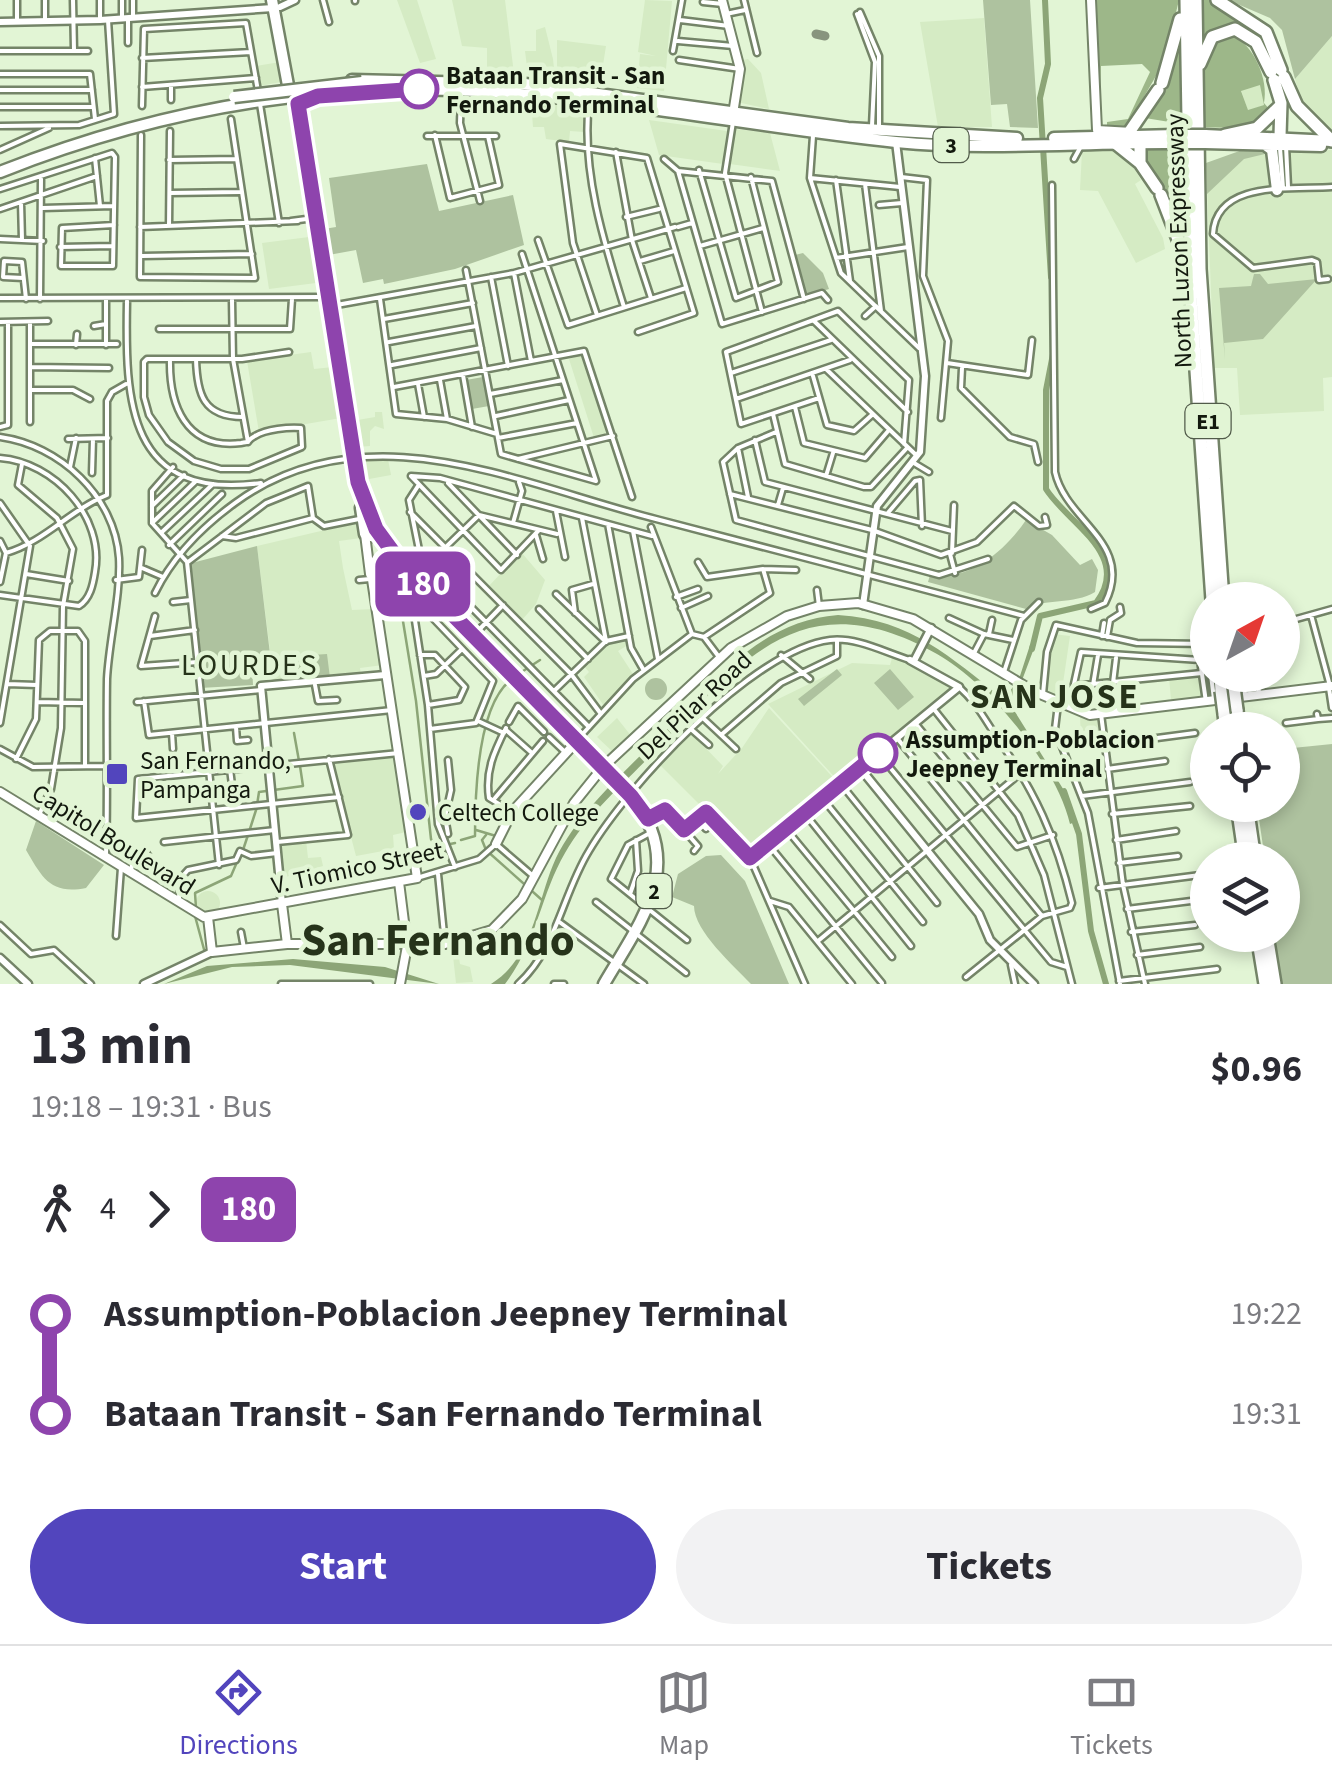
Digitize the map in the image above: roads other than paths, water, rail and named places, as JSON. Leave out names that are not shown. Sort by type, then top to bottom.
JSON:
[{"type":"highway","points":[[1184,0],[1160,87],[1131,133],[1140,163],[1159,192],[1182,244],[1191,299]]},
{"type":"highway","name":"North Luzon Expressway","points":[[1184,0],[1191,299],[1211,582]]},
{"type":"highway","name":"North Luzon Expressway","points":[[1196,0],[1205,374],[1222,582]]},
{"type":"highway","points":[[1217,0],[1264,30],[1277,74],[1286,141]]},
{"type":"highway","points":[[274,5],[296,90],[313,218],[369,530],[622,786],[651,825]]},
{"type":"highway","points":[[1196,98],[1203,52],[1220,31],[1234,29],[1246,34],[1265,54],[1288,93],[1332,143]]},
{"type":"highway","name":"3","points":[[227,99],[394,80]]},
{"type":"highway","name":"3","points":[[0,170],[126,124],[227,99],[394,80],[562,93],[589,102],[930,140]]},
{"type":"highway","name":"3","points":[[362,84],[539,96],[577,90],[733,118]]},
{"type":"highway","points":[[259,95],[280,88],[296,90]]},
{"type":"highway","name":"3","points":[[296,90],[318,96],[408,89]]},
{"type":"highway","points":[[1286,158],[1288,93]]},
{"type":"highway","points":[[1224,135],[1257,128],[1281,105]]},
{"type":"highway","name":"3","points":[[771,122],[814,132],[896,142],[1052,141],[1131,133],[1176,139],[1286,141]]},
{"type":"highway","points":[[1131,133],[1140,163]]},
{"type":"highway","name":"3","points":[[1052,141],[1083,144],[1131,133]]},
{"type":"highway","name":"3","points":[[1205,139],[1224,135],[1332,143]]},
{"type":"highway","points":[[1260,142],[1272,150],[1282,188]]},
{"type":"highway","name":"2","points":[[604,984],[646,908],[659,868],[651,825]]},
{"type":"highway","points":[[1260,952],[1265,984]]},
{"type":"highway","points":[[1270,952],[1275,984]]},
{"type":"main road","points":[[1090,0],[1098,130],[1131,133]]},
{"type":"main road","points":[[722,2],[740,68],[733,118]]},
{"type":"main road","points":[[369,530],[370,576],[417,878],[416,884],[400,887],[407,946],[401,978]]},
{"type":"main road","points":[[208,917],[212,952],[287,944],[445,944],[471,939],[495,928],[528,890],[574,803],[602,767],[719,658],[757,631],[819,606],[864,604],[974,653],[1042,696],[1069,708],[1101,714],[1223,696],[1256,696],[1330,686]]},
{"type":"main road","points":[[491,849],[512,812],[577,740]]},
{"type":"main road","name":"Capitol Boulevard","points":[[0,792],[177,903],[208,917]]},
{"type":"main road","name":"V. Tiomico Street","points":[[208,917],[400,887]]},
{"type":"main road","points":[[282,904],[287,944]]},
{"type":"street","points":[[16,21],[17,0]]},
{"type":"street","points":[[45,0],[45,21]]},
{"type":"street","points":[[73,0],[74,51]]},
{"type":"street","points":[[0,126],[54,126],[114,114],[100,0]]},
{"type":"street","points":[[122,0],[128,18]]},
{"type":"street","points":[[128,43],[133,0]]},
{"type":"street","points":[[245,0],[247,10]]},
{"type":"street","points":[[0,22],[104,20],[247,10],[294,0]]},
{"type":"street","points":[[323,0],[329,22]]},
{"type":"street","points":[[673,52],[678,41],[682,0]]},
{"type":"street","points":[[744,0],[757,53]]},
{"type":"street","points":[[703,2],[722,2]]},
{"type":"street","points":[[726,14],[746,10]]},
{"type":"street","points":[[858,13],[871,37],[878,92],[875,131]]},
{"type":"street","points":[[680,20],[728,26]]},
{"type":"street","points":[[142,106],[144,29],[247,25],[279,223]]},
{"type":"street","points":[[678,41],[734,46]]},
{"type":"street","points":[[0,51],[88,51]]},
{"type":"street","points":[[142,58],[251,52]]},
{"type":"street","points":[[679,60],[740,68]]},
{"type":"street","points":[[0,74],[88,73],[95,120]]},
{"type":"street","points":[[142,87],[256,78]]},
{"type":"street","points":[[224,82],[227,99]]},
{"type":"street","points":[[171,85],[171,100]]},
{"type":"street","points":[[0,90],[92,90]]},
{"type":"street","points":[[461,91],[463,135],[480,200]]},
{"type":"street","points":[[589,102],[589,147],[606,248],[624,307]]},
{"type":"street","points":[[0,107],[94,106]]},
{"type":"street","points":[[733,118],[725,173],[762,312]]},
{"type":"street","points":[[141,135],[142,278],[255,278],[231,119]]},
{"type":"street","points":[[0,150],[54,126]]},
{"type":"street","points":[[169,226],[170,131]]},
{"type":"street","points":[[814,132],[810,178],[840,272],[922,352]]},
{"type":"street","points":[[435,135],[450,198],[499,186],[488,136]]},
{"type":"street","points":[[427,136],[496,136]]},
{"type":"street","points":[[1282,188],[1286,141]]},
{"type":"street","points":[[864,604],[875,512],[916,460],[925,376],[896,142]]},
{"type":"street","points":[[597,315],[577,256],[560,144],[644,156],[648,162],[659,209],[694,313],[638,332]]},
{"type":"street","points":[[1065,144],[1074,157],[1083,144]]},
{"type":"street","points":[[114,225],[62,228],[62,267],[113,266],[114,225],[114,154],[118,148]]},
{"type":"street","points":[[616,152],[626,218],[651,299]]},
{"type":"street","points":[[0,188],[114,154]]},
{"type":"street","points":[[95,158],[100,206]]},
{"type":"street","points":[[664,158],[678,171],[722,324],[822,293],[828,300]]},
{"type":"street","points":[[1282,188],[1286,158]]},
{"type":"street","points":[[169,160],[237,159]]},
{"type":"street","points":[[698,170],[733,296],[757,292],[778,282],[750,178]]},
{"type":"street","points":[[678,171],[698,170],[772,181],[804,299]]},
{"type":"street","points":[[3,216],[1,208],[97,176]]},
{"type":"street","points":[[899,177],[927,180],[922,276],[947,337],[941,418]]},
{"type":"street","points":[[40,178],[40,299]]},
{"type":"street","points":[[810,178],[900,187]]},
{"type":"street","points":[[836,180],[850,281]]},
{"type":"street","points":[[865,184],[878,308]]},
{"type":"street","points":[[1052,185],[1055,472],[1066,499],[1102,537],[1114,573],[1105,602],[1091,609]]},
{"type":"street","points":[[1328,279],[1319,280],[1317,262],[1312,260],[1254,268],[1214,234],[1218,213],[1234,198],[1282,188],[1332,187]]},
{"type":"street","points":[[170,193],[242,192]]},
{"type":"street","points":[[21,202],[22,240]]},
{"type":"street","points":[[879,205],[902,203]]},
{"type":"street","points":[[43,208],[114,206]]},
{"type":"street","points":[[626,218],[659,209]]},
{"type":"street","points":[[140,227],[248,226],[313,218]]},
{"type":"street","points":[[0,298],[52,303],[292,299],[327,302],[380,298],[514,273],[692,223]]},
{"type":"street","points":[[699,246],[763,228]]},
{"type":"street","points":[[0,239],[42,241]]},
{"type":"street","points":[[538,240],[568,325],[686,288]]},
{"type":"street","points":[[60,248],[113,246]]},
{"type":"street","points":[[836,258],[908,246]]},
{"type":"street","points":[[638,262],[674,251]]},
{"type":"street","points":[[140,256],[252,254]]},
{"type":"street","points":[[466,270],[502,454],[594,482],[597,478],[522,254]]},
{"type":"street","points":[[23,278],[4,278],[4,261],[21,261],[26,298]]},
{"type":"street","points":[[514,273],[532,362]]},
{"type":"street","points":[[912,278],[922,276]]},
{"type":"street","points":[[491,278],[508,366]]},
{"type":"street","points":[[380,298],[396,414],[448,419],[498,436],[577,424]]},
{"type":"street","points":[[159,329],[291,329],[292,299]]},
{"type":"street","points":[[106,300],[106,345]]},
{"type":"street","points":[[125,300],[128,391],[138,430],[172,467],[196,480],[213,484],[266,482],[353,456],[422,456],[1024,616]]},
{"type":"street","points":[[232,300],[233,359],[248,442]]},
{"type":"street","points":[[384,319],[473,303]]},
{"type":"street","points":[[855,326],[878,308]]},
{"type":"street","points":[[773,414],[785,464],[870,488],[906,446],[910,380],[855,326],[838,311],[726,352],[741,424],[819,398]]},
{"type":"street","points":[[814,320],[908,412]]},
{"type":"street","points":[[0,322],[48,321]]},
{"type":"street","points":[[0,427],[8,425],[8,322]]},
{"type":"street","points":[[30,322],[30,422]]},
{"type":"street","points":[[94,326],[106,324]]},
{"type":"street","points":[[389,342],[476,326]]},
{"type":"street","points":[[76,345],[77,334]]},
{"type":"street","points":[[731,373],[832,340]]},
{"type":"street","points":[[947,363],[1028,376],[1032,340]]},
{"type":"street","points":[[31,344],[118,344]]},
{"type":"street","points":[[392,365],[481,348]]},
{"type":"street","points":[[394,387],[584,351],[632,496]]},
{"type":"street","points":[[170,359],[171,399],[184,422],[217,441],[248,442],[257,434],[298,427],[303,436],[302,447],[249,469],[222,469],[194,460],[168,442],[147,409],[147,359],[170,359],[196,359],[233,359],[289,352]]},
{"type":"street","points":[[196,359],[197,389],[205,405],[223,416],[243,417]]},
{"type":"street","points":[[736,399],[852,359]]},
{"type":"street","points":[[31,367],[109,368]]},
{"type":"street","points":[[962,368],[961,388],[1010,437],[1035,445],[1038,462]]},
{"type":"street","points":[[826,369],[930,472]]},
{"type":"street","points":[[463,374],[472,428]]},
{"type":"street","points":[[813,374],[825,424],[854,431],[873,414]]},
{"type":"street","points":[[8,378],[16,377]]},
{"type":"street","points":[[440,379],[448,419]]},
{"type":"street","points":[[490,394],[563,380]]},
{"type":"street","points":[[6,553],[30,546],[79,508],[108,492],[108,399],[128,382]]},
{"type":"street","points":[[418,384],[424,417]]},
{"type":"street","points":[[32,390],[73,390],[90,399]]},
{"type":"street","points":[[120,391],[128,391]]},
{"type":"street","points":[[495,416],[569,400]]},
{"type":"street","points":[[795,407],[804,443],[833,453],[865,458],[889,430]]},
{"type":"street","points":[[776,432],[738,448],[722,462],[737,521],[934,574],[955,573],[988,559]]},
{"type":"street","points":[[513,460],[585,446],[613,436]]},
{"type":"street","points":[[0,437],[39,448],[70,468],[98,498],[116,541],[116,580],[109,631],[106,859]]},
{"type":"street","points":[[68,438],[108,438]]},
{"type":"street","points":[[70,468],[76,438]]},
{"type":"street","points":[[92,439],[92,473]]},
{"type":"street","points":[[756,440],[765,482],[952,532]]},
{"type":"street","points":[[738,448],[748,497]]},
{"type":"street","points":[[826,476],[833,453]]},
{"type":"street","points":[[0,458],[50,476],[79,508],[95,541],[96,569],[84,604],[64,606],[0,595]]},
{"type":"street","points":[[22,464],[18,485],[59,522],[72,550],[64,606],[62,702],[52,789],[38,816]]},
{"type":"street","points":[[172,467],[152,490],[152,523],[187,562]]},
{"type":"street","points":[[152,506],[184,475]]},
{"type":"street","points":[[538,533],[501,570],[418,486],[412,475],[444,480],[652,536]]},
{"type":"street","points":[[308,477],[312,518]]},
{"type":"street","points":[[152,523],[196,480]]},
{"type":"street","points":[[444,480],[517,554]]},
{"type":"street","points":[[513,522],[519,480]]},
{"type":"street","points":[[887,514],[914,481],[920,480],[922,527]]},
{"type":"street","points":[[155,593],[178,556],[210,521],[266,482]]},
{"type":"street","points":[[162,532],[213,484]]},
{"type":"street","points":[[187,562],[266,503],[308,486]]},
{"type":"street","points":[[418,486],[409,498],[416,547],[589,727]]},
{"type":"street","points":[[778,505],[784,488]]},
{"type":"street","points":[[169,545],[222,494]]},
{"type":"street","points":[[730,494],[872,530],[939,554],[977,542],[1014,506],[1021,506],[1036,524],[1047,525],[1045,517]]},
{"type":"street","points":[[0,503],[30,546],[0,723]]},
{"type":"street","points":[[954,505],[951,553],[955,573]]},
{"type":"street","points":[[556,511],[564,557]]},
{"type":"street","points":[[410,512],[571,674],[601,714]]},
{"type":"street","points":[[479,515],[513,522],[538,533],[558,534]]},
{"type":"street","points":[[455,868],[437,817],[412,574],[479,515]]},
{"type":"street","points":[[222,536],[236,538],[312,518],[324,526],[369,530]]},
{"type":"street","points":[[582,518],[606,642]]},
{"type":"street","points":[[608,524],[629,636],[643,670]]},
{"type":"street","points":[[652,528],[692,634]]},
{"type":"street","points":[[632,531],[658,659]]},
{"type":"street","points":[[538,533],[542,559]]},
{"type":"street","points":[[0,540],[6,553],[0,582]]},
{"type":"street","points":[[116,580],[136,579],[142,568],[142,550]]},
{"type":"street","points":[[187,562],[219,865]]},
{"type":"street","points":[[698,562],[707,577],[763,569],[796,570]]},
{"type":"street","points":[[142,568],[164,578]]},
{"type":"street","points":[[704,637],[770,594],[763,569]]},
{"type":"street","points":[[26,574],[68,581]]},
{"type":"street","points":[[359,580],[370,576]]},
{"type":"street","points":[[575,613],[572,590],[595,584]]},
{"type":"street","points":[[676,598],[698,589]]},
{"type":"street","points":[[817,590],[819,606]]},
{"type":"street","points":[[556,594],[606,642]]},
{"type":"street","points":[[681,608],[708,596]]},
{"type":"street","points":[[173,602],[191,600]]},
{"type":"street","points":[[1003,673],[1024,616],[1039,602]]},
{"type":"street","points":[[474,635],[503,606]]},
{"type":"street","points":[[539,608],[588,659]]},
{"type":"street","points":[[1105,637],[1110,620],[1120,614],[1120,608]]},
{"type":"street","points":[[1300,618],[1332,609]]},
{"type":"street","points":[[413,610],[425,610],[493,681],[478,721]]},
{"type":"street","points":[[1312,615],[1332,708]]},
{"type":"street","points":[[155,616],[141,666],[198,662]]},
{"type":"street","points":[[949,618],[1014,641]]},
{"type":"street","points":[[974,653],[992,620]]},
{"type":"street","points":[[1104,623],[1105,637]]},
{"type":"street","points":[[1042,696],[1047,652],[1056,626],[1158,645],[1190,644]]},
{"type":"street","points":[[147,636],[194,630]]},
{"type":"street","points":[[16,759],[34,725],[38,640],[45,632],[78,631],[84,636],[84,766]]},
{"type":"street","points":[[912,661],[929,632]]},
{"type":"street","points":[[577,740],[643,670],[692,634]]},
{"type":"street","points":[[692,634],[704,637],[719,658]]},
{"type":"street","points":[[554,690],[606,642],[629,636]]},
{"type":"street","points":[[721,735],[801,670],[838,655],[837,640],[912,661],[959,687],[978,706],[1023,771],[1053,835],[1072,903],[1070,908],[1042,916],[966,977]]},
{"type":"street","name":"Del Pilar Road","points":[[519,984],[548,946],[588,852],[622,786],[692,730],[759,668],[781,655],[837,640]]},
{"type":"street","points":[[424,676],[446,666],[462,650]]},
{"type":"street","points":[[1069,708],[1078,652],[1116,658],[1190,660]]},
{"type":"street","points":[[420,655],[433,654],[464,685],[462,696],[428,704]]},
{"type":"street","points":[[1093,685],[1098,654]]},
{"type":"street","points":[[781,655],[810,680]]},
{"type":"street","points":[[1113,683],[1116,658]]},
{"type":"street","points":[[0,669],[8,670]]},
{"type":"street","points":[[1073,686],[1190,674]]},
{"type":"street","points":[[258,689],[387,677]]},
{"type":"street","points":[[137,702],[358,680]]},
{"type":"street","points":[[6,684],[38,685]]},
{"type":"street","points":[[314,685],[318,701],[337,700]]},
{"type":"street","points":[[750,858],[959,687]]},
{"type":"street","points":[[258,689],[265,724],[282,904]]},
{"type":"street","points":[[1223,696],[1256,696],[1256,692]]},
{"type":"street","points":[[144,701],[146,734],[393,710]]},
{"type":"street","points":[[36,702],[84,702]]},
{"type":"street","points":[[1059,703],[1054,723],[1057,738],[1082,796],[1120,982],[1217,970]]},
{"type":"street","points":[[509,722],[518,706],[566,754]]},
{"type":"street","points":[[933,708],[1001,790],[1032,844],[1072,984]]},
{"type":"street","points":[[1101,714],[1122,886],[1144,981]]},
{"type":"street","points":[[1300,720],[1332,718]]},
{"type":"street","points":[[704,719],[736,750]]},
{"type":"street","points":[[430,729],[478,721],[505,730],[532,753]]},
{"type":"street","points":[[915,723],[1017,847],[1053,835]]},
{"type":"street","points":[[236,727],[237,740],[248,740]]},
{"type":"street","points":[[505,730],[488,770],[488,796],[512,812]]},
{"type":"street","points":[[692,730],[708,746]]},
{"type":"street","points":[[172,733],[173,749]]},
{"type":"street","points":[[1104,745],[1190,735]]},
{"type":"street","points":[[495,798],[546,736]]},
{"type":"street","points":[[897,738],[1042,916]]},
{"type":"street","points":[[0,749],[34,767],[107,766]]},
{"type":"street","points":[[339,797],[136,818],[136,780],[398,752]]},
{"type":"street","points":[[878,753],[1053,964],[1068,967]]},
{"type":"street","points":[[276,842],[348,835],[329,758]]},
{"type":"street","points":[[448,760],[448,834]]},
{"type":"street","points":[[1107,768],[1164,761]]},
{"type":"street","points":[[230,768],[232,784]]},
{"type":"street","points":[[860,768],[979,914],[990,940],[1011,965],[1015,984]]},
{"type":"street","points":[[818,941],[1023,771]]},
{"type":"street","points":[[1082,796],[1190,782]]},
{"type":"street","points":[[841,784],[938,903]]},
{"type":"street","points":[[823,799],[923,922]]},
{"type":"street","points":[[1112,814],[1190,806]]},
{"type":"street","points":[[687,940],[611,877],[622,852],[665,810],[698,846],[694,852]]},
{"type":"street","points":[[684,830],[706,812],[750,858],[805,984]]},
{"type":"street","points":[[806,815],[912,946]]},
{"type":"street","points":[[437,817],[445,816]]},
{"type":"street","points":[[697,819],[706,829]]},
{"type":"street","points":[[164,842],[275,830]]},
{"type":"street","points":[[787,830],[892,957]]},
{"type":"street","points":[[1116,840],[1176,831]]},
{"type":"street","points":[[630,894],[638,871],[636,839]]},
{"type":"street","points":[[769,845],[882,983]]},
{"type":"street","points":[[130,874],[134,854],[141,849],[179,880]]},
{"type":"street","points":[[491,849],[535,878]]},
{"type":"street","name":"V. Tiomico Street","points":[[417,878],[455,868],[491,849]]},
{"type":"street","points":[[177,903],[179,880],[188,870],[236,860],[242,852],[277,853]]},
{"type":"street","points":[[1119,862],[1178,856]]},
{"type":"street","points":[[116,936],[121,868]]},
{"type":"street","points":[[438,872],[445,944]]},
{"type":"street","points":[[1100,888],[1190,877]]},
{"type":"street","points":[[770,901],[785,903],[852,984]]},
{"type":"street","points":[[1127,909],[1190,901]]},
{"type":"street","points":[[596,902],[686,972]]},
{"type":"street","points":[[558,921],[644,984]]},
{"type":"street","points":[[0,925],[32,954],[54,950],[91,984]]},
{"type":"street","points":[[1131,932],[1190,926]]},
{"type":"street","points":[[241,932],[244,948]]},
{"type":"street","points":[[1137,955],[1190,948]]},
{"type":"street","points":[[144,984],[212,952]]},
{"type":"street","points":[[0,958],[28,984]]},
{"type":"street","points":[[1011,965],[1022,969],[1034,984]]},
{"type":"street","points":[[12,984],[20,976]]},
{"type":"street","points":[[281,984],[370,984]]},
{"type":"street","points":[[554,984],[564,984]]},
{"type":"waterway","points":[[1045,0],[1048,64],[1040,98],[1051,277]]},
{"type":"waterway","points":[[1032,649],[1040,616],[1096,603],[1105,586],[1107,570],[1093,541],[1046,489],[1046,390],[1053,354]]},
{"type":"waterway","points":[[373,562],[393,560],[416,701],[431,839],[436,847],[455,843]]},
{"type":"waterway","points":[[517,675],[540,660]]},
{"type":"waterway","points":[[461,840],[475,836],[477,775],[485,729],[500,691],[512,679]]},
{"type":"waterway","points":[[294,733],[299,761]]},
{"type":"waterway","points":[[257,805],[259,792],[303,786],[300,766]]},
{"type":"waterway","points":[[1064,791],[1079,834],[1091,931],[1106,984]]},
{"type":"waterway","points":[[249,832],[257,807]]},
{"type":"waterway","points":[[476,830],[496,836]]},
{"type":"waterway","points":[[243,850],[248,835]]},
{"type":"waterway","points":[[486,835],[482,840],[486,850],[542,900]]},
{"type":"waterway","points":[[196,908],[195,893],[231,876],[237,862]]},
{"type":"waterway","points":[[195,916],[205,953]]},
{"type":"place","name":"Bataan Transit - San Fernando Terminal","points":[[419,89]]},
{"type":"place","name":"Assumption-Poblacion Jeepney Terminal","points":[[878,753]]},
{"type":"place","name":"San Fernando, Pampanga","points":[[117,774]]},
{"type":"place","name":"Celtech College","points":[[418,812]]},
{"type":"district","name":"LOURDES","points":[[250,665]]},
{"type":"district","name":"SAN JOSE","points":[[1055,696]]},
{"type":"district","name":"San Fernando","points":[[438,939]]}]
